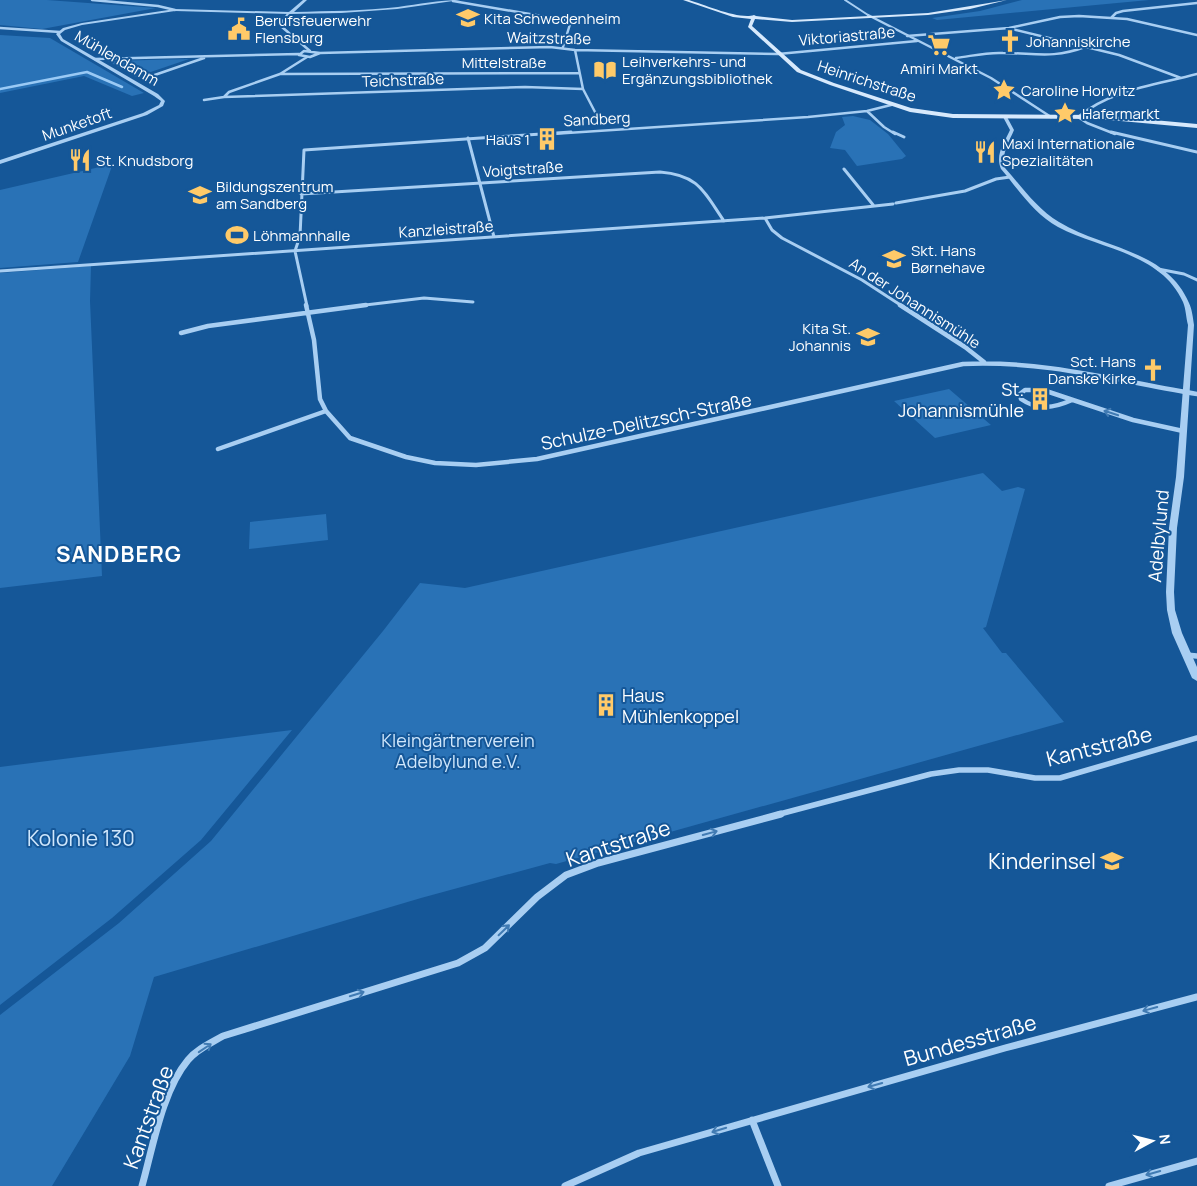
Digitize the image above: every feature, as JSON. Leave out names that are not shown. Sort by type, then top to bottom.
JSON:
[{"type":"main road","points":[[685,0],[719,12],[753,18],[870,16],[938,10],[986,0]]},
{"type":"main road","points":[[697,0],[760,20],[792,21],[958,10],[1005,0]]},
{"type":"main road","name":"Heinrichstraße","points":[[753,18],[750,26],[778,54],[799,71],[891,105],[930,114],[1078,117],[1197,126]]},
{"type":"street","points":[[92,0],[158,6],[175,10]]},
{"type":"street","points":[[305,0],[289,13],[282,22],[282,26],[310,51]]},
{"type":"street","points":[[60,32],[82,24],[175,10],[289,13],[373,10],[458,0]]},
{"type":"street","points":[[845,0],[907,36],[955,58],[1051,117]]},
{"type":"street","points":[[453,1],[571,21],[563,47]]},
{"type":"street","points":[[1112,17],[1116,13],[1122,12],[1197,4]]},
{"type":"street","points":[[907,36],[1009,28],[1067,17],[1112,17],[1197,35]]},
{"type":"street","name":"Mühlendamm","points":[[0,28],[60,32],[58,36],[62,40],[156,95],[163,102],[161,106]]},
{"type":"street","points":[[1009,28],[1133,59],[1182,78]]},
{"type":"street","name":"Viktoriastraße","points":[[778,54],[917,41]]},
{"type":"street","points":[[955,58],[1009,53],[1025,56],[1051,56],[1066,54],[1086,46]]},
{"type":"street","name":"Waitzstraße","points":[[320,53],[563,47],[575,50],[778,54]]},
{"type":"street","points":[[575,50],[583,89],[595,112]]},
{"type":"street","points":[[95,59],[299,54],[310,51],[320,53]]},
{"type":"street","points":[[204,100],[224,97],[229,92],[280,74],[307,57],[320,53]]},
{"type":"street","points":[[299,54],[307,57]]},
{"type":"street","points":[[142,78],[210,56]]},
{"type":"street","name":"Mittelstraße","points":[[280,74],[579,73]]},
{"type":"street","points":[[1197,74],[1110,98],[1085,110],[1078,117],[1097,128],[1197,152]]},
{"type":"street","name":"Teichstraße","points":[[224,97],[525,87],[583,89]]},
{"type":"street","name":"Sandberg","points":[[304,150],[808,117],[867,111],[891,105]]},
{"type":"street","name":"Munketoft","points":[[0,162],[146,114],[161,106]]},
{"type":"street","points":[[867,111],[886,129],[895,135],[904,137]]},
{"type":"street","points":[[1005,117],[1012,130],[1000,156],[1000,163],[1039,209],[1060,225],[1158,268],[1184,274],[1197,280]]},
{"type":"street","points":[[468,138],[494,237]]},
{"type":"street","name":"Schulze-Delitzsch-Straße","points":[[304,150],[300,236],[295,251],[314,340],[320,399],[326,411],[350,438],[406,458],[435,463],[476,465],[537,459],[963,364],[984,362]]},
{"type":"street","points":[[844,170],[874,206]]},
{"type":"street","name":"Voigtstraße","points":[[301,194],[650,172],[678,174],[694,180],[724,221]]},
{"type":"street","name":"Kanzleistraße","points":[[0,271],[765,218],[894,204],[965,191],[996,179],[1010,177]]},
{"type":"street","name":"An der Johannismühle","points":[[765,218],[772,230],[782,238],[862,280],[984,362],[1015,362],[1048,366],[1197,394]]},
{"type":"street","name":"Adelbylund","points":[[1158,268],[1175,284],[1186,303],[1191,324],[1180,477],[1173,528],[1170,592],[1171,610],[1186,655],[1197,678]]},
{"type":"street","points":[[181,333],[208,326],[412,298],[473,302]]},
{"type":"street","points":[[1072,400],[1057,407],[1035,408],[1021,399],[1020,394],[1025,390],[1043,390],[1133,420],[1183,431]]},
{"type":"street","points":[[218,449],[326,411]]},
{"type":"street","points":[[1186,655],[1197,656]]},
{"type":"street","name":"Kantstraße","points":[[142,1186],[157,1134],[175,1083],[178,1075],[190,1058],[223,1036],[458,962],[485,948],[537,897],[566,875],[598,863],[931,774],[959,770],[988,770],[1035,778],[1060,778],[1197,738]]},
{"type":"street","name":"Bundesstraße","points":[[565,1186],[639,1153],[1005,1048],[1197,997]]},
{"type":"street","points":[[752,1120],[778,1186]]},
{"type":"street","points":[[1109,1186],[1197,1160]]},
{"type":"green space","points":[[0,0],[47,0],[156,8],[42,29],[0,25]]},
{"type":"green space","points":[[1022,0],[1149,0],[937,20],[932,18],[980,11]]},
{"type":"green space","points":[[0,35],[50,38],[144,93],[132,96],[84,76],[0,93]]},
{"type":"green space","points":[[189,59],[136,77],[108,61]]},
{"type":"green space","points":[[853,116],[870,120],[888,134],[906,156],[902,159],[857,166],[845,150],[830,148],[836,132],[845,125],[842,117]]},
{"type":"green space","points":[[104,166],[112,166],[78,262],[0,268],[0,190]]},
{"type":"green space","points":[[91,266],[90,301],[102,576],[0,588],[0,273]]},
{"type":"green space","points":[[949,389],[991,425],[935,438],[894,401]]},
{"type":"green space","name":"Kleingärtnerverein Adelbylund e.V.","points":[[983,473],[1002,491],[1018,487],[1025,489],[986,627],[983,628],[1002,653],[1006,653],[1064,722],[556,864],[550,863],[421,898],[154,977],[130,1056],[52,1186],[0,1186],[0,1015],[119,923],[211,841],[420,583],[465,588]]},
{"type":"green space","points":[[326,514],[328,540],[249,549],[250,522]]},
{"type":"green space","name":"Kolonie 130","points":[[292,730],[201,840],[112,918],[0,1005],[0,767]]},
{"type":"waterway","points":[[0,89],[87,72],[122,87]]},
{"type":"place","name":"Kita Schwedenheim","points":[[468,18]]},
{"type":"place","name":"Berufsfeuerwehr Flensburg","points":[[239,29]]},
{"type":"place","name":"Johanniskirche","points":[[1010,41]]},
{"type":"place","name":"Amiri Markt","points":[[939,45]]},
{"type":"place","name":"Leihverkehrs- und Ergänzungsbibliothek","points":[[605,70]]},
{"type":"place","name":"Caroline Horwitz","points":[[1004,90]]},
{"type":"place","name":"Hafermarkt","points":[[1065,113]]},
{"type":"place","name":"Haus 1","points":[[547,139]]},
{"type":"place","name":"Maxi Internationale Spezialitäten","points":[[985,152]]},
{"type":"place","name":"St. Knudsborg","points":[[80,160]]},
{"type":"place","name":"Bildungszentrum am Sandberg","points":[[200,195]]},
{"type":"place","name":"Löhmannhalle","points":[[237,235]]},
{"type":"place","name":"Skt. Hans Børnehave","points":[[894,259]]},
{"type":"place","name":"Kita St. Johannis","points":[[868,337]]},
{"type":"place","name":"Sct. Hans Danske Kirke","points":[[1153,370]]},
{"type":"place","name":"St. Johannismühle","points":[[1040,399]]},
{"type":"place","name":"Haus Mühlenkoppel","points":[[606,705]]},
{"type":"place","name":"Kinderinsel","points":[[1112,861]]},
{"type":"district","name":"SANDBERG","points":[[119,554]]}]
